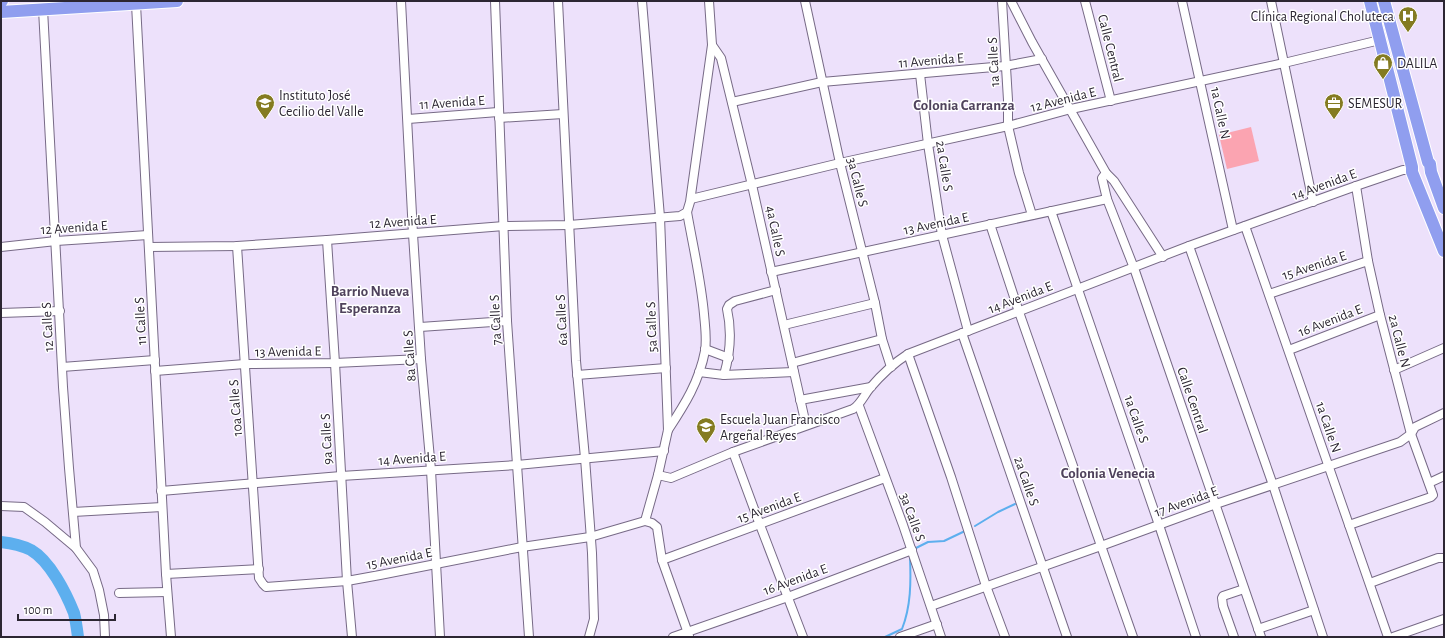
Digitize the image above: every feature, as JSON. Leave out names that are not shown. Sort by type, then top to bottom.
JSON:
[{"type":"highway","points":[[1,12],[177,1]]},
{"type":"highway","points":[[1370,1],[1413,171],[1443,248]]},
{"type":"highway","points":[[1384,1],[1430,167],[1444,208]]},
{"type":"highway","points":[[1413,171],[1416,162],[1419,160],[1422,160],[1430,167]]},
{"type":"highway","points":[[1413,171],[1420,179],[1426,179],[1430,167]]},
{"type":"street","name":"8a Calle S","points":[[401,1],[413,234],[421,359],[431,470],[440,637]]},
{"type":"street","name":"7a Calle S","points":[[495,1],[498,115],[507,321],[529,637]]},
{"type":"street","name":"6a Calle S","points":[[558,1],[577,376],[585,458],[594,619],[589,637]]},
{"type":"street","name":"5a Calle S","points":[[642,1],[660,217],[668,430],[658,475],[645,521]]},
{"type":"street","name":"4a Calle S","points":[[683,214],[691,199],[712,45],[709,1]]},
{"type":"street","name":"3a Calle S","points":[[805,1],[840,164],[875,304],[882,339],[891,367]]},
{"type":"street","name":"1a Calle S","points":[[1002,1],[1008,100],[1008,126],[1019,173],[1032,215]]},
{"type":"street","points":[[1011,1],[1106,173],[1114,181],[1163,257]]},
{"type":"street","name":"Calle Central","points":[[1085,1],[1111,101]]},
{"type":"street","name":"1a Calle N","points":[[1182,1],[1233,230]]},
{"type":"street","points":[[1271,1],[1313,202]]},
{"type":"street","name":"11 Calle S","points":[[136,4],[162,507],[171,637]]},
{"type":"street","name":"12 Calle S","points":[[43,9],[62,367],[76,548]]},
{"type":"street","name":"12 Avenida E","points":[[691,199],[1008,126],[1071,109],[1284,63],[1380,40]]},
{"type":"street","name":"4a Calle S","points":[[712,45],[721,58],[732,102],[806,425]]},
{"type":"street","name":"11 Avenida E","points":[[732,102],[822,82],[1005,66],[1042,59]]},
{"type":"street","name":"2a Calle S","points":[[920,74],[928,144],[942,235],[965,332],[1067,637]]},
{"type":"street","name":"11 Avenida E","points":[[408,119],[563,114]]},
{"type":"street","name":"14 Avenida E","points":[[859,406],[863,397],[871,387],[891,367],[908,354],[1233,230],[1403,170],[1413,171]]},
{"type":"street","name":"Calle Central","points":[[1106,173],[1102,178],[1107,199],[1134,268],[1260,633]]},
{"type":"street","name":"2a Calle N","points":[[1350,526],[1433,495],[1411,434],[1380,315],[1368,261],[1356,186]]},
{"type":"street","name":"13 Avenida E","points":[[771,272],[1107,199]]},
{"type":"street","name":"1a Calle S","points":[[1051,211],[1196,637]]},
{"type":"street","name":"12 Avenida E","points":[[149,248],[237,246],[504,226],[569,224],[683,214]]},
{"type":"street","points":[[668,430],[688,400],[699,372],[705,349],[706,330],[702,290],[683,214]]},
{"type":"street","points":[[990,224],[1018,312],[1133,637]]},
{"type":"street","name":"1a Calle N","points":[[1245,226],[1290,350],[1328,466],[1388,637]]},
{"type":"street","name":"12 Avenida E","points":[[1,246],[148,235]]},
{"type":"street","name":"9a Calle S","points":[[327,240],[347,581],[352,637]]},
{"type":"street","name":"10a Calle S","points":[[237,246],[259,569]]},
{"type":"street","points":[[1189,246],[1273,485],[1323,637]]},
{"type":"street","name":"15 Avenida E","points":[[1269,294],[1368,261]]},
{"type":"street","points":[[724,375],[729,358],[730,347],[727,309],[729,305],[735,301],[776,290]]},
{"type":"street","points":[[784,325],[875,304]]},
{"type":"street","points":[[1,313],[60,311]]},
{"type":"street","name":"16 Avenida E","points":[[1290,350],[1380,315]]},
{"type":"street","points":[[420,326],[507,321]]},
{"type":"street","points":[[792,363],[882,339]]},
{"type":"street","points":[[1394,370],[1444,348]]},
{"type":"street","points":[[705,349],[729,358]]},
{"type":"street","points":[[908,354],[952,477],[986,586],[1005,637]]},
{"type":"street","name":"13 Avenida E","points":[[155,371],[245,364],[335,363],[421,359]]},
{"type":"street","points":[[62,367],[155,360]]},
{"type":"street","points":[[577,376],[666,368]]},
{"type":"street","points":[[699,372],[724,375],[794,372]]},
{"type":"street","points":[[800,400],[871,387]]},
{"type":"street","name":"3a Calle S","points":[[859,406],[912,550],[941,637]]},
{"type":"street","points":[[658,475],[672,478],[733,452],[859,406]]},
{"type":"street","name":"17 Avenida E","points":[[931,606],[1216,504],[1400,442],[1411,434],[1415,426],[1444,413]]},
{"type":"street","name":"14 Avenida E","points":[[162,491],[341,476],[517,465],[664,451]]},
{"type":"street","points":[[733,452],[803,637]]},
{"type":"street","points":[[1429,482],[1444,476]]},
{"type":"street","name":"15 Avenida E","points":[[662,560],[885,478]]},
{"type":"street","points":[[1,506],[24,507],[45,522],[76,548],[93,571],[99,590],[104,615],[105,637]]},
{"type":"street","points":[[73,512],[162,507]]},
{"type":"street","points":[[645,521],[652,523],[656,527],[662,560],[689,634]]},
{"type":"street","name":"15 Avenida E","points":[[259,569],[259,578],[266,586],[347,581],[522,546],[590,537],[645,521]]},
{"type":"street","name":"16 Avenida E","points":[[672,637],[689,634],[912,550]]},
{"type":"street","points":[[1370,583],[1438,558],[1444,558]]},
{"type":"street","points":[[166,574],[259,569]]},
{"type":"street","points":[[1234,637],[1223,606],[1222,598],[1223,596],[1244,589]]},
{"type":"street","points":[[119,593],[167,592]]},
{"type":"street","points":[[1260,633],[1314,610]]},
{"type":"street","points":[[1393,637],[1444,619]]},
{"type":"street","points":[[900,637],[937,624]]},
{"type":"shaded area","points":[[1251,127],[1259,161],[1227,169],[1219,135]]},
{"type":"waterway","points":[[975,526],[1015,504]]},
{"type":"waterway","points":[[916,548],[928,542],[944,541],[965,531]]},
{"type":"waterway","points":[[1,542],[31,550],[51,569],[71,605],[75,616],[78,637]]},
{"type":"waterway","points":[[885,637],[902,629],[905,620],[910,594],[910,558]]},
{"type":"place","name":"Clínica Regional Choluteca","points":[[1408,33]]},
{"type":"place","name":"DALILA","points":[[1383,80]]},
{"type":"place","name":"Instituto José Cecilio del Valle","points":[[265,120]]},
{"type":"place","name":"SEMESUR","points":[[1334,120]]},
{"type":"place","name":"Escuela Juan Francisco Argeñal Reyes","points":[[706,444]]},
{"type":"district","name":"Colonia Carranza","points":[[964,105]]},
{"type":"district","name":"Barrio Nueva Esperanza","points":[[370,300]]},
{"type":"district","name":"Colonia Venecia","points":[[1108,473]]}]
